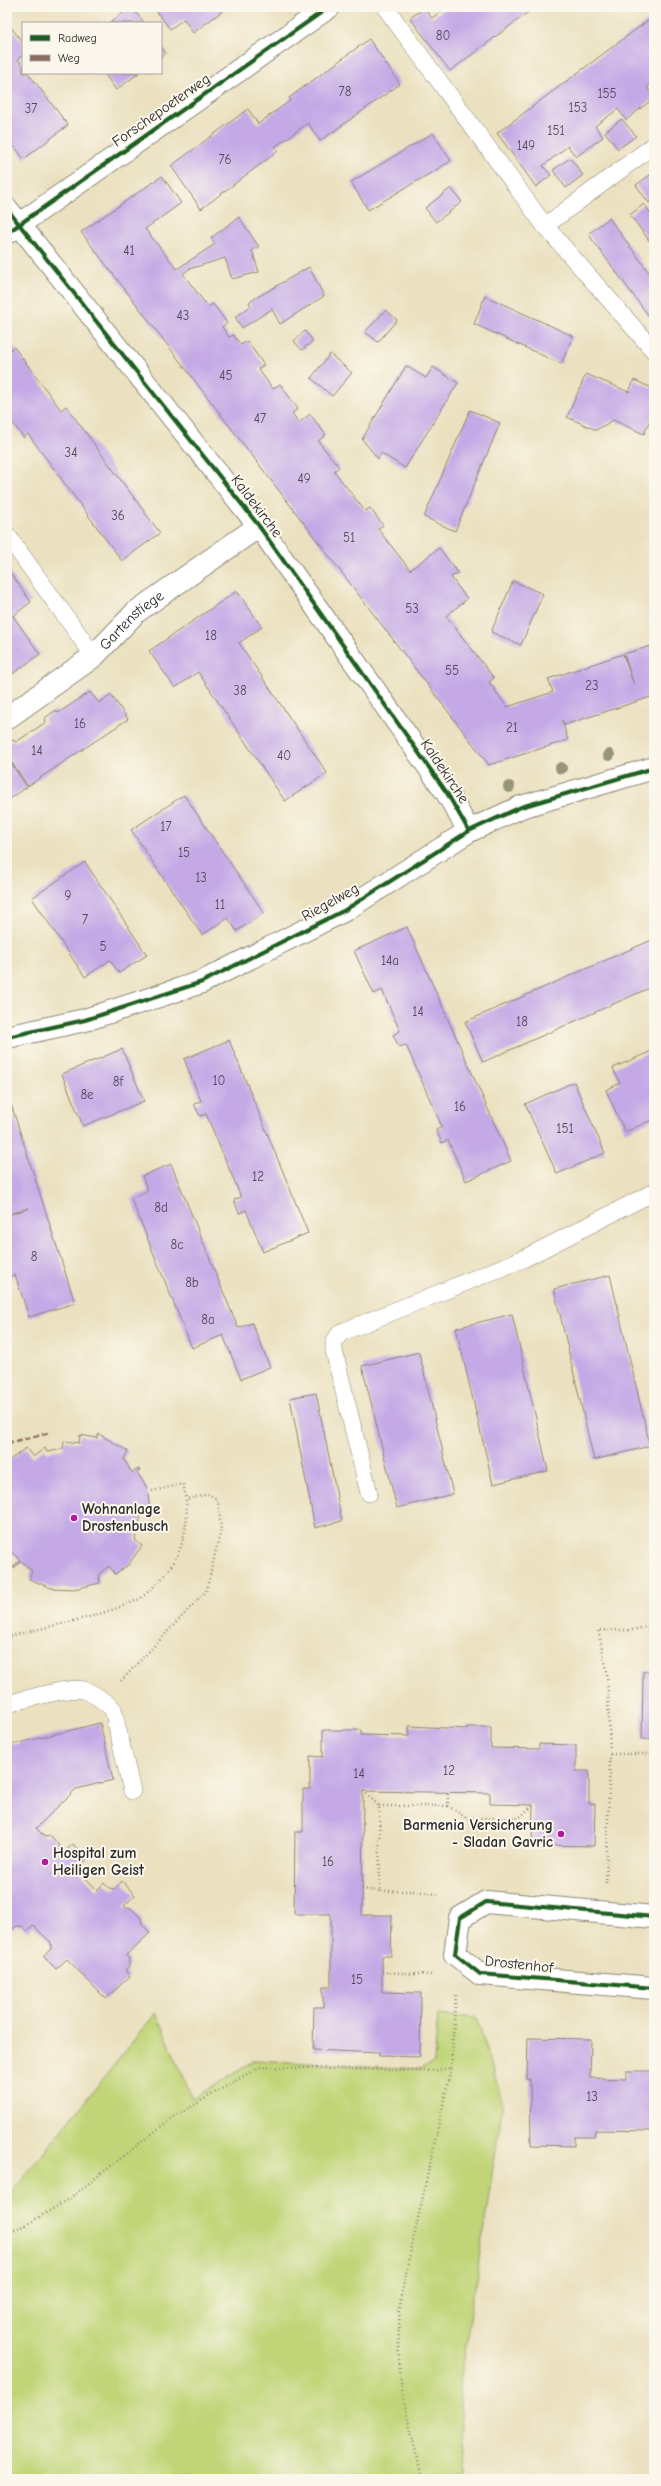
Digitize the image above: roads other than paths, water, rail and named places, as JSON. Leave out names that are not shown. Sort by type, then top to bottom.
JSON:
[{"type":"street","name":"Forschepoeterweg","points":[[11,222],[329,7]]},
{"type":"street","name":"Kaldekirche","points":[[11,222],[259,526],[447,793],[469,831]]},
{"type":"street","name":"Gartenstiege","points":[[7,718],[94,656],[136,612],[259,526]]},
{"type":"street","name":"Riegelweg","points":[[7,1037],[84,1020],[202,982],[345,910],[469,831],[521,807],[654,768]]},
{"type":"street","name":"Drostenhof","points":[[654,1917],[486,1902],[460,1918],[455,1954],[480,1974],[654,1988]]},
{"type":"lane","points":[[385,7],[545,226],[654,351]]},
{"type":"lane","points":[[545,226],[654,145]]},
{"type":"lane","points":[[7,535],[94,656]]},
{"type":"lane","points":[[369,1493],[334,1351],[334,1342],[340,1333],[523,1260],[654,1192]]},
{"type":"lane","points":[[7,1704],[56,1692],[83,1690],[103,1700],[113,1709],[132,1791]]},
{"type":"place","name":"Wohnanlage Drostenbusch","points":[[74,1518]]},
{"type":"place","name":"Barmenia Versicherung - Sladan Gavric","points":[[561,1834]]},
{"type":"place","name":"Hospital zum Heiligen Geist","points":[[45,1862]]}]
